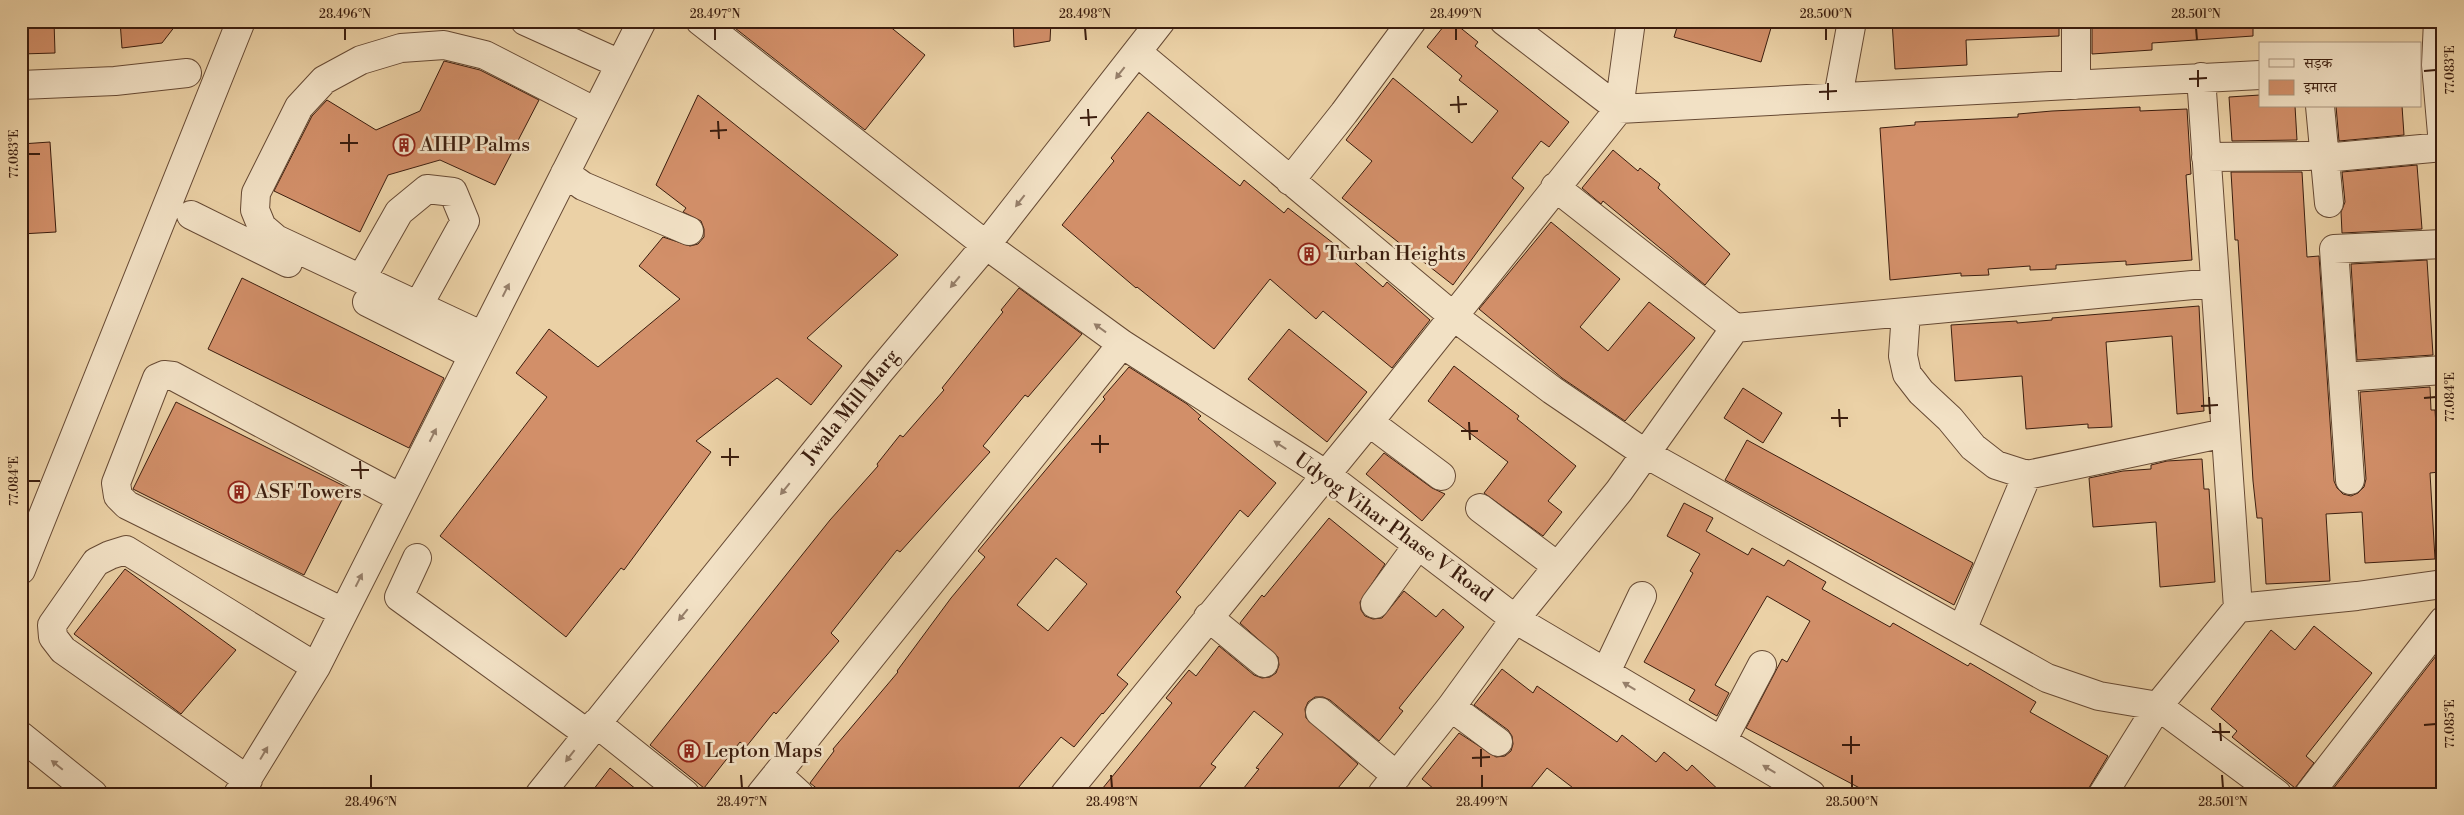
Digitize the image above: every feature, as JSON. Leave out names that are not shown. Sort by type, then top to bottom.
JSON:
[{"type":"street","points":[[21,570],[242,21]]},
{"type":"street","points":[[525,21],[620,64]]},
{"type":"street","points":[[316,667],[126,550],[96,562],[52,625],[53,637],[63,650],[243,787],[316,667],[642,21]]},
{"type":"street","name":"Udyog Vihar Phase V Road","points":[[700,21],[986,245],[1122,344],[1325,474],[1515,619],[1811,794]]},
{"type":"street","name":"Jwala Mill Marg","points":[[540,794],[880,371],[986,245],[1161,21]]},
{"type":"street","points":[[1290,181],[1344,113],[1412,21]]},
{"type":"street","points":[[1504,21],[1619,109],[2259,75]]},
{"type":"street","points":[[1072,791],[1208,617],[1369,422],[1619,109],[1631,21]]},
{"type":"street","points":[[1838,97],[1852,21]]},
{"type":"street","points":[[2076,21],[2076,85]]},
{"type":"street","points":[[2206,157],[2316,157],[2443,146],[2428,65],[2438,21]]},
{"type":"street","points":[[478,345],[418,306],[276,239],[262,227],[255,210],[256,193],[299,107],[324,80],[361,60],[401,48],[444,45],[485,55],[596,112]]},
{"type":"street","points":[[1137,52],[1453,316],[1552,390],[1646,454],[2047,678],[2099,696],[2158,706],[2277,794]]},
{"type":"street","points":[[21,85],[115,81],[187,72]]},
{"type":"street","points":[[2103,794],[2158,706],[2238,608],[2201,77]]},
{"type":"street","points":[[2320,108],[2316,157],[2329,203]]},
{"type":"street","points":[[565,173],[583,186],[689,231]]},
{"type":"street","points":[[1555,187],[1735,328],[2214,283]]},
{"type":"street","points":[[361,279],[399,212],[427,189],[453,192],[465,220],[418,306]]},
{"type":"street","points":[[191,215],[478,345]]},
{"type":"street","points":[[2350,480],[2334,249],[2443,244]]},
{"type":"street","points":[[1906,312],[1903,356],[1907,374],[1921,392],[1950,419],[1973,447],[1996,465],[2027,475],[2225,433]]},
{"type":"street","points":[[1320,712],[1392,787],[1515,619],[1646,454],[1735,328]]},
{"type":"street","points":[[799,794],[769,784],[1122,344]]},
{"type":"street","points":[[2343,377],[2443,370]]},
{"type":"street","points":[[343,612],[127,505],[118,496],[116,483],[157,378],[164,375],[173,376],[401,498]]},
{"type":"street","points":[[1369,422],[1441,476]]},
{"type":"street","points":[[1962,630],[2027,475]]},
{"type":"street","points":[[1480,508],[1557,566]]},
{"type":"street","points":[[1375,604],[1418,545]]},
{"type":"street","points":[[417,558],[399,597],[592,728],[685,794]]},
{"type":"street","points":[[2238,608],[2358,596],[2443,584]]},
{"type":"street","points":[[1606,672],[1642,596]]},
{"type":"street","points":[[1208,617],[1264,663]]},
{"type":"street","points":[[2309,794],[2443,621]]},
{"type":"street","points":[[1722,741],[1762,665]]},
{"type":"street","points":[[1451,706],[1498,742]]},
{"type":"street","points":[[21,736],[93,794]]},
{"type":"building","points":[[21,21],[54,21],[55,53],[21,54]]},
{"type":"building","points":[[120,21],[179,21],[162,43],[122,48]]},
{"type":"building","points":[[726,21],[883,21],[925,55],[865,130]]},
{"type":"building","points":[[1013,21],[1051,21],[1050,41],[1014,47]]},
{"type":"building","points":[[1448,21],[1452,21],[1478,42],[1475,46],[1569,122],[1549,147],[1541,141],[1512,178],[1524,188],[1453,285],[1342,198],[1372,161],[1346,140],[1393,78],[1472,143],[1498,111],[1459,80],[1462,76],[1427,47]]},
{"type":"building","points":[[1679,21],[1773,21],[1761,62],[1674,37]]},
{"type":"building","points":[[1892,21],[2059,21],[2059,36],[1966,40],[1967,65],[1895,69]]},
{"type":"building","points":[[2092,21],[2253,21],[2253,36],[2152,43],[2152,50],[2092,54]]},
{"type":"building","name":"AIHP Palms","points":[[444,61],[480,70],[539,100],[495,185],[440,160],[388,175],[360,232],[274,191],[312,116],[327,100],[376,130],[420,111]]},
{"type":"building","points":[[698,95],[898,255],[807,338],[842,366],[811,405],[777,378],[696,441],[711,452],[624,570],[621,568],[566,637],[440,536],[547,397],[516,373],[549,329],[598,367],[680,299],[639,266],[663,237],[690,246],[698,244],[704,237],[701,221],[683,212],[686,208],[656,185]]},
{"type":"building","points":[[2259,95],[2259,108],[2295,108],[2297,140],[2232,141],[2229,97]]},
{"type":"building","points":[[2140,107],[2140,111],[2187,109],[2191,174],[2186,175],[2192,260],[2126,265],[2126,261],[2056,265],[2056,269],[2030,270],[2030,266],[1988,269],[1989,275],[1961,276],[1961,273],[1890,280],[1880,128],[1915,125],[1915,122],[2018,117],[2018,114],[2052,111]]},
{"type":"building","points":[[2336,108],[2402,108],[2404,135],[2339,141]]},
{"type":"building","points":[[1148,112],[1240,186],[1244,180],[1284,213],[1288,208],[1333,243],[1383,287],[1387,282],[1430,320],[1392,368],[1323,311],[1316,319],[1270,279],[1214,349],[1136,288],[1062,225],[1114,161],[1111,158]]},
{"type":"building","points":[[50,142],[56,232],[21,234],[21,144]]},
{"type":"building","points":[[1613,150],[1638,171],[1640,168],[1660,184],[1658,188],[1730,254],[1705,285],[1603,201],[1601,204],[1582,188]]},
{"type":"building","points":[[2417,165],[2422,229],[2342,233],[2341,212],[2345,202],[2342,172]]},
{"type":"building","points":[[2231,172],[2302,172],[2307,257],[2319,256],[2334,481],[2337,488],[2343,494],[2351,496],[2358,493],[2364,487],[2366,479],[2360,392],[2430,387],[2431,410],[2435,410],[2439,472],[2430,473],[2435,559],[2365,563],[2362,512],[2326,514],[2330,581],[2266,584],[2262,518],[2257,518],[2253,481],[2238,240],[2235,240]]},
{"type":"building","points":[[1551,222],[1620,279],[1580,327],[1608,351],[1649,302],[1695,338],[1625,421],[1562,378],[1479,309]]},
{"type":"building","points":[[2427,260],[2433,355],[2357,360],[2351,264]]},
{"type":"building","points":[[242,278],[444,378],[409,448],[208,349]]},
{"type":"building","points":[[1019,288],[1082,334],[1028,397],[1025,395],[983,446],[990,452],[900,552],[897,550],[831,633],[839,641],[776,714],[774,712],[746,747],[740,742],[704,788],[650,745],[830,520],[878,466],[877,464],[900,435],[903,437],[944,390],[942,388],[1003,312],[1001,310]]},
{"type":"building","points":[[2199,306],[2204,411],[2177,414],[2172,336],[2106,342],[2112,427],[2088,428],[2088,424],[2026,429],[2022,376],[1955,381],[1951,325],[2017,321],[2017,323],[2052,320],[2052,318]]},
{"type":"building","points":[[1289,329],[1367,392],[1327,442],[1248,379]]},
{"type":"building","points":[[1454,366],[1519,416],[1517,419],[1576,466],[1548,501],[1562,512],[1543,536],[1484,493],[1508,462],[1428,401]]},
{"type":"building","points":[[1129,367],[1187,404],[1201,416],[1198,419],[1276,483],[1248,517],[1240,510],[1176,592],[1181,597],[1117,675],[1128,684],[1103,714],[1074,747],[1061,737],[1013,794],[824,794],[810,783],[834,751],[833,749],[898,672],[951,598],[985,557],[978,551],[1105,399],[1103,397]],"holes":[[[1056,558],[1087,584],[1048,631],[1017,605]]]},
{"type":"building","points":[[1743,388],[1782,413],[1763,443],[1724,418]]},
{"type":"building","name":"ASF Towers","points":[[176,402],[348,488],[304,575],[133,489]]},
{"type":"building","points":[[1747,440],[1973,563],[1954,605],[1725,480]]},
{"type":"building","points":[[1384,453],[1432,488],[1445,494],[1422,521],[1366,474]]},
{"type":"building","points":[[2202,459],[2204,489],[2209,489],[2215,582],[2160,587],[2156,522],[2093,527],[2089,478],[2123,471],[2151,469],[2151,465],[2167,461]]},
{"type":"building","points":[[1684,503],[1713,518],[1706,531],[1748,555],[1752,548],[1784,566],[1788,560],[1826,582],[1822,589],[1890,627],[1893,623],[1968,666],[1970,663],[2036,702],[2030,712],[2108,756],[2087,794],[1871,794],[1746,728],[1782,659],[1787,662],[1810,621],[1767,596],[1715,685],[1729,693],[1717,716],[1689,700],[1695,690],[1644,662],[1693,573],[1690,571],[1700,554],[1667,536]]},
{"type":"building","points":[[1329,518],[1385,564],[1360,602],[1361,610],[1365,616],[1373,619],[1382,618],[1404,591],[1436,617],[1443,609],[1464,627],[1399,708],[1403,711],[1379,741],[1330,700],[1323,697],[1315,697],[1308,702],[1305,709],[1306,718],[1358,764],[1333,794],[1239,794],[1259,769],[1256,768],[1283,734],[1254,711],[1211,764],[1216,767],[1194,794],[1098,794],[1172,703],[1166,698],[1189,670],[1196,676],[1219,646],[1254,675],[1262,678],[1270,677],[1276,673],[1279,665],[1278,657],[1240,623]]},
{"type":"building","points":[[125,569],[236,650],[181,714],[74,634]]},
{"type":"building","points":[[2314,626],[2372,673],[2306,756],[2314,763],[2295,788],[2232,737],[2237,731],[2211,709],[2271,630],[2295,650]]},
{"type":"building","points":[[2443,647],[2443,794],[2329,794]]},
{"type":"building","points":[[1502,669],[1533,693],[1537,686],[1617,742],[1622,735],[1656,762],[1664,752],[1687,771],[1692,765],[1723,794],[1581,794],[1547,768],[1526,794],[1440,794],[1422,779],[1459,733],[1496,757],[1505,756],[1511,751],[1513,744],[1512,736],[1508,730],[1474,705]]},
{"type":"building","points":[[610,768],[642,794],[590,794]]},
{"type":"place","name":"AIHP Palms","points":[[404,145]]},
{"type":"place","name":"Turban Heights","points":[[1309,254]]},
{"type":"place","name":"ASF Towers","points":[[239,492]]},
{"type":"place","name":"Lepton Maps","points":[[689,751]]}]
